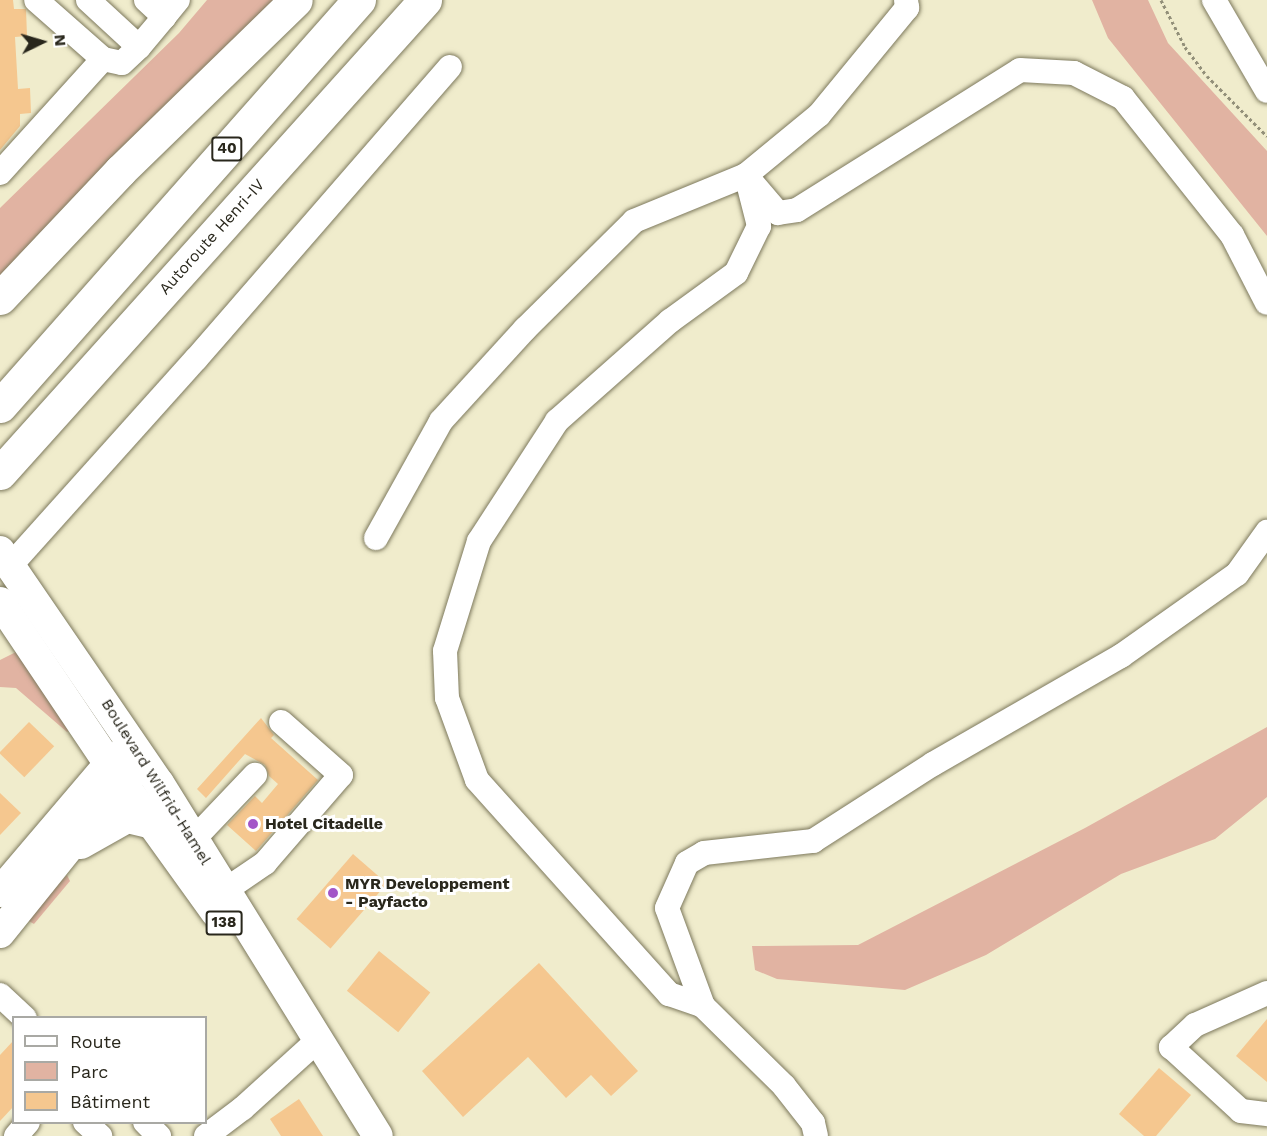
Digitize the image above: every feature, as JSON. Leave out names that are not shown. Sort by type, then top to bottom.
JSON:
[{"type":"highway","points":[[0,298],[120,171],[296,0]]},
{"type":"highway","name":"40","points":[[0,406],[359,0]]},
{"type":"highway","name":"Autoroute Henri-IV","points":[[0,473],[424,0]]},
{"type":"main road","name":"Boulevard Wilfrid-Hamel","points":[[5,559],[140,754],[309,1029],[378,1136]]},
{"type":"main road","name":"Boulevard Wilfrid-Hamel","points":[[0,602],[115,773],[222,921],[309,1029]]},
{"type":"main road","points":[[0,892],[115,773],[140,754]]},
{"type":"main road","points":[[0,933],[66,854],[115,773]]},
{"type":"main road","points":[[66,854],[127,818],[153,824]]},
{"type":"street","points":[[88,0],[139,47]]},
{"type":"street","points":[[51,5],[103,59],[122,63],[139,47],[171,8],[146,0]]},
{"type":"street","points":[[376,538],[441,421],[525,329],[634,221],[746,175],[819,115],[907,8],[906,0]]},
{"type":"street","points":[[1214,0],[1267,91]]},
{"type":"street","points":[[0,173],[103,59]]},
{"type":"street","points":[[5,559],[196,359],[450,67]]},
{"type":"street","points":[[746,175],[778,213],[797,210],[1020,70],[1074,73],[1123,98],[1232,235],[1267,303]]},
{"type":"street","points":[[703,1006],[669,994],[477,780],[447,698],[445,651],[479,541],[557,421],[670,321],[736,273],[759,226],[746,175]]},
{"type":"street","points":[[816,1136],[813,1124],[784,1086],[703,1006],[667,908],[687,863],[704,854],[813,841],[933,764],[1121,656],[1237,574],[1267,532]]},
{"type":"street","points":[[224,891],[265,863],[341,775],[281,722]]},
{"type":"street","points":[[193,840],[255,775]]},
{"type":"street","points":[[1267,993],[1195,1025],[1171,1047],[1241,1111],[1267,1114]]},
{"type":"street","points":[[208,1129],[309,1029]]},
{"type":"street","points":[[16,1136],[26,1124]]},
{"type":"street","points":[[72,1136],[82,1124]]},
{"type":"street","points":[[86,1124],[100,1136]]},
{"type":"street","points":[[147,1124],[159,1136]]},
{"type":"path","points":[[1161,0],[1182,42],[1207,76],[1267,136]]},
{"type":"green space","points":[[207,0],[279,0],[0,280],[0,208],[179,33]]},
{"type":"green space","points":[[1092,0],[1148,0],[1168,43],[1267,151],[1267,236],[1108,38]]},
{"type":"green space","points":[[16,652],[70,730],[67,732],[16,688],[0,687],[0,660]]},
{"type":"green space","points":[[1267,727],[1267,797],[1215,839],[1121,874],[986,955],[905,990],[777,979],[755,970],[752,946],[858,945],[1085,828]]},
{"type":"green space","points":[[67,875],[70,881],[34,924],[27,920]]},
{"type":"building","points":[[0,0],[13,0],[14,9],[26,9],[27,36],[15,37],[18,89],[30,88],[31,113],[20,114],[20,126],[0,150]]},
{"type":"building","points":[[261,718],[274,735],[271,738],[318,780],[256,851],[227,825],[255,796],[262,803],[278,784],[269,776],[265,765],[245,754],[206,798],[197,789]]},
{"type":"building","points":[[29,722],[54,746],[24,777],[0,752]]},
{"type":"building","points":[[0,793],[21,813],[0,835]]},
{"type":"building","points":[[353,854],[387,884],[331,948],[297,919]]},
{"type":"building","points":[[379,951],[430,993],[398,1032],[347,991]]},
{"type":"building","points":[[539,963],[638,1071],[611,1096],[591,1075],[566,1098],[528,1057],[463,1117],[422,1071]]},
{"type":"building","points":[[1267,1019],[1267,1082],[1236,1056]]},
{"type":"building","points":[[12,1042],[12,1108],[0,1121],[0,1055]]},
{"type":"building","points":[[1159,1068],[1191,1095],[1156,1136],[1144,1136],[1119,1114]]},
{"type":"building","points":[[299,1099],[323,1136],[281,1136],[270,1119]]},
{"type":"place","name":"Hotel Citadelle","points":[[253,824]]},
{"type":"place","name":"MYR Developpement - Payfacto","points":[[333,893]]}]
